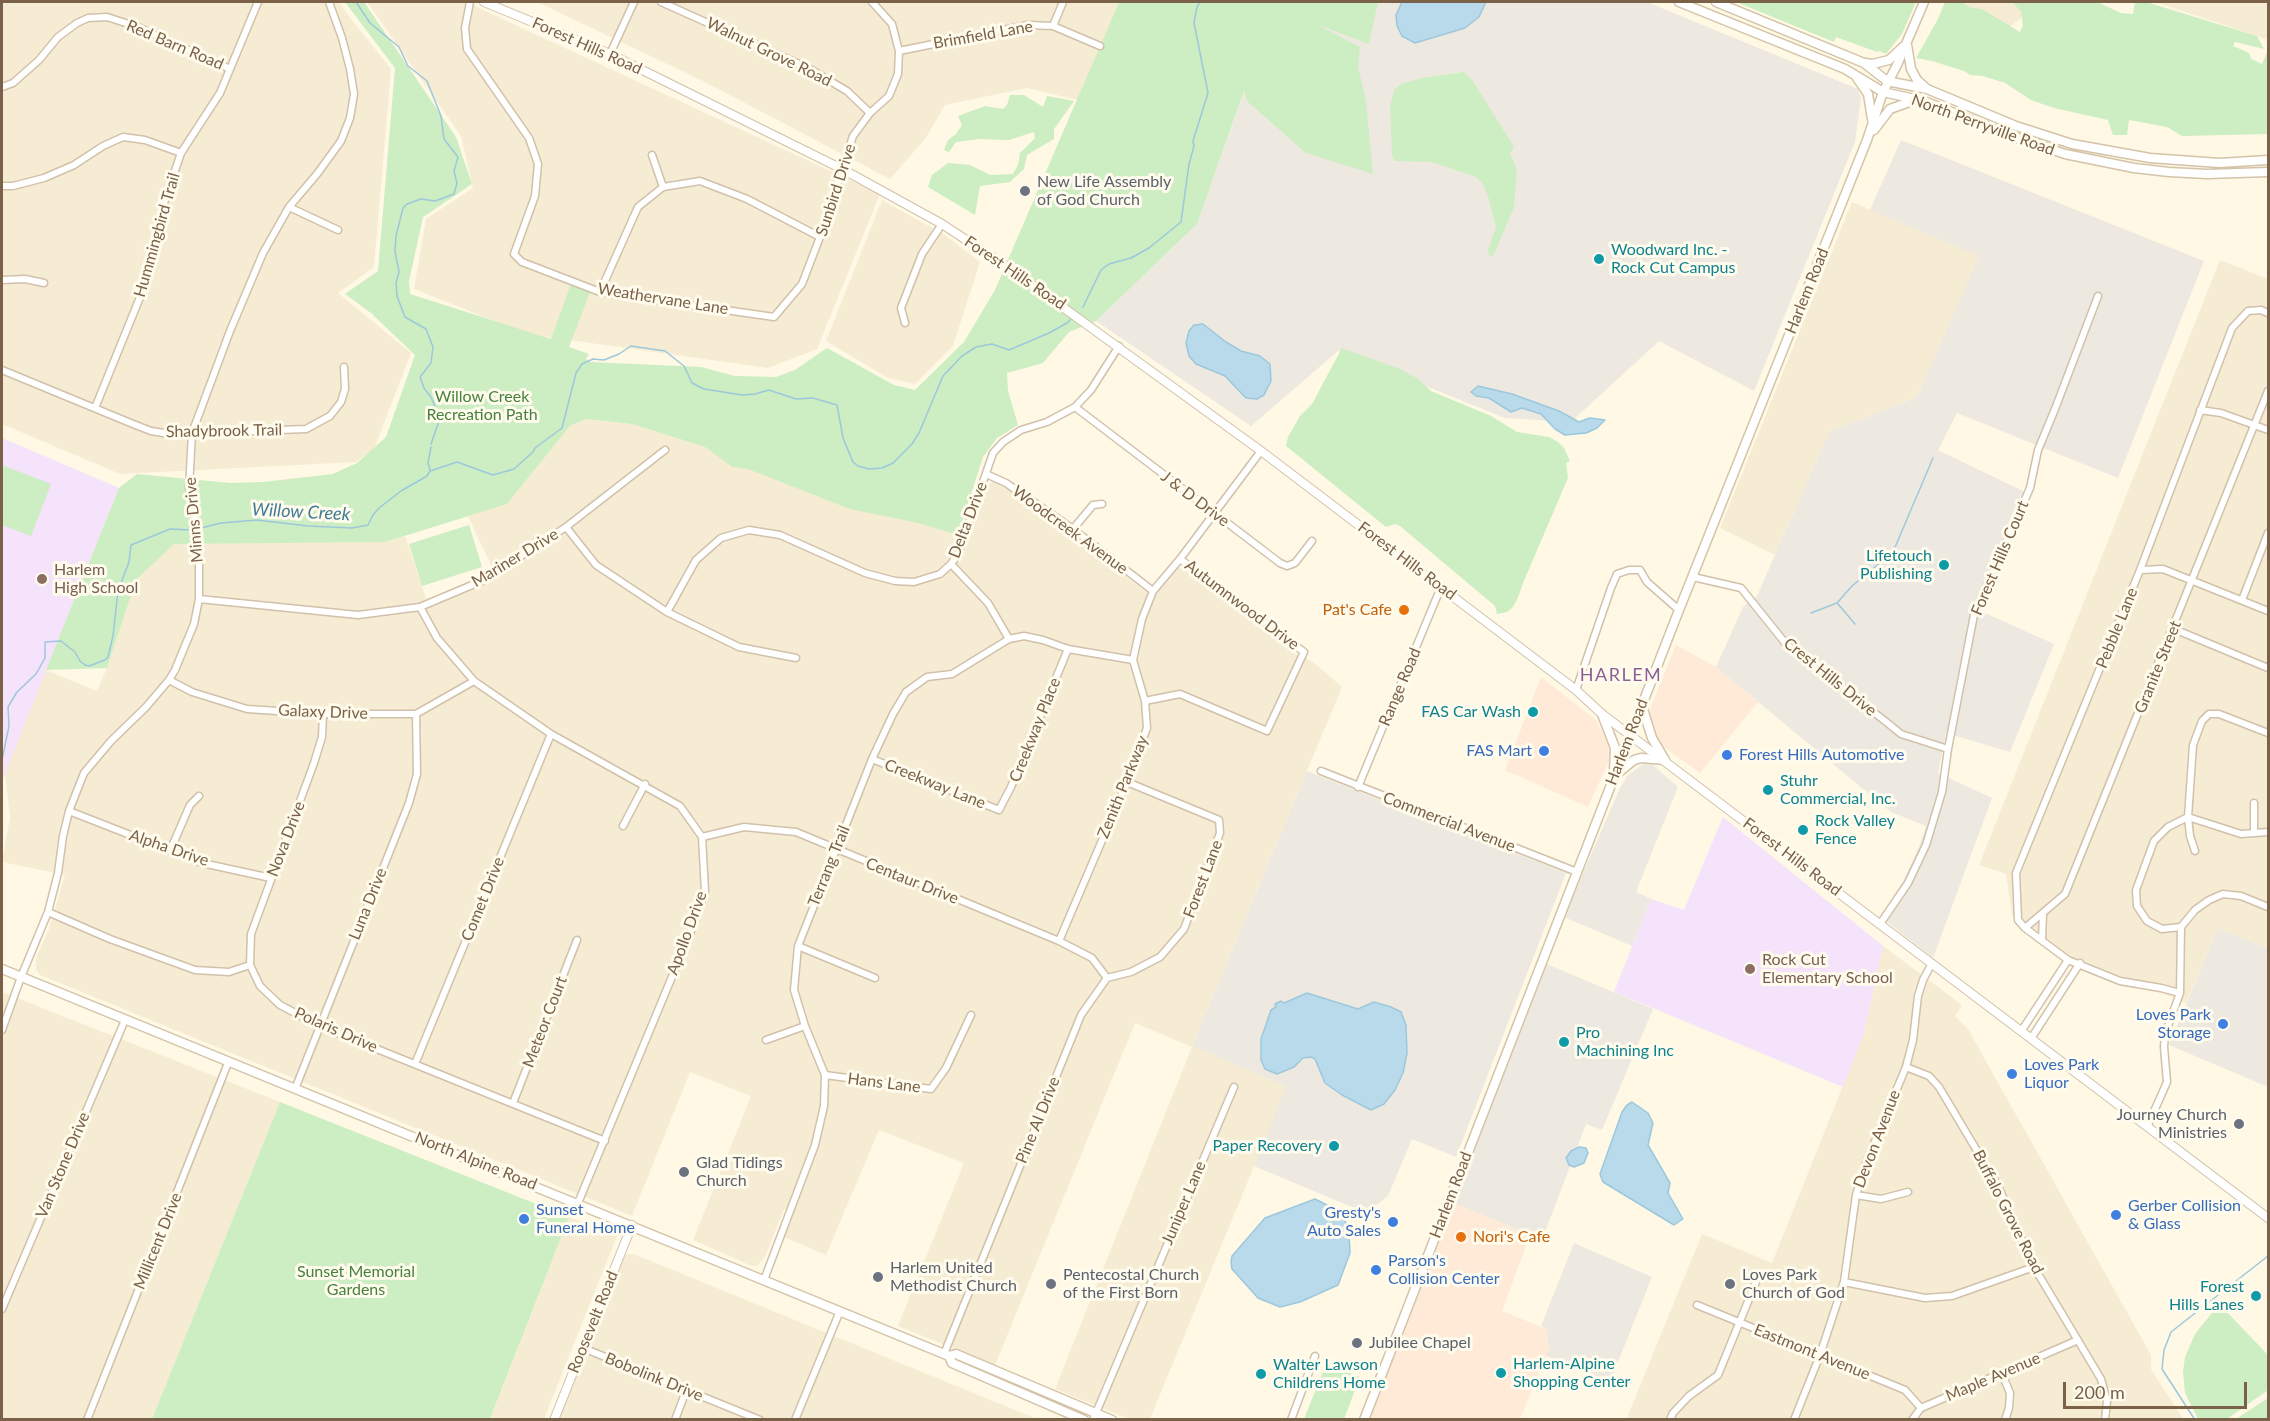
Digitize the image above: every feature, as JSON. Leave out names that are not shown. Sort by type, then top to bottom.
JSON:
[{"type":"main road","name":"North Perryville Road","points":[[1679,2],[1845,69],[1883,92],[1924,100],[2026,142],[2065,154],[2169,172],[2207,174],[2268,172]]},
{"type":"main road","name":"North Perryville Road","points":[[1716,2],[1864,63],[1887,81],[1927,89],[2016,126],[2072,144],[2150,158],[2219,163],[2268,160]]},
{"type":"main road","name":"Harlem Road","points":[[1364,1419],[1641,706],[1867,140],[1887,81],[1897,65],[1924,2]]},
{"type":"main road","points":[[1864,63],[1873,64],[1889,60],[1907,42]]},
{"type":"main road","points":[[1907,42],[1911,69],[1917,80],[1927,89]]},
{"type":"main road","points":[[1845,69],[1863,85],[1868,94],[1873,120],[1867,140]]},
{"type":"main road","points":[[1867,140],[1890,109],[1908,101],[1924,100]]},
{"type":"main road","points":[[1641,706],[1652,738],[1665,760]]},
{"type":"main road","points":[[1602,714],[1615,748],[1614,778]]},
{"type":"main road","points":[[1614,778],[1634,760],[1641,758],[1665,760]]},
{"type":"main road","name":"North Alpine Road","points":[[2,969],[947,1355],[956,1354],[1094,1416],[1112,1419]]},
{"type":"main road","name":"North Alpine Road","points":[[947,1355],[952,1364],[1084,1419]]},
{"type":"street","name":"Hummingbird Trail","points":[[95,408],[145,285],[160,232],[164,203],[181,153],[220,93],[258,2]]},
{"type":"street","name":"Minns Drive","points":[[2,1030],[48,912],[58,873],[69,811],[84,773],[169,680],[176,670],[194,624],[199,599],[198,538],[189,488],[192,433],[259,263],[289,207],[341,141],[350,118],[354,94],[350,69],[329,2]]},
{"type":"street","name":"Weathervane Lane","points":[[470,2],[465,28],[467,49],[529,138],[538,164],[535,196],[514,254],[522,262],[600,292],[774,317]]},
{"type":"street","name":"Forest Hills Road","points":[[484,2],[609,54],[844,170],[942,224],[1006,266],[1261,451],[1576,690],[1602,714],[2032,1037],[2268,1218]]},
{"type":"street","points":[[609,54],[634,2]]},
{"type":"street","name":"Walnut Grove Road","points":[[661,2],[808,68],[847,91],[870,113]]},
{"type":"street","name":"Sunbird Drive","points":[[774,317],[802,284],[844,170],[853,136],[870,113],[889,96],[898,74],[899,51],[892,24],[873,2]]},
{"type":"street","points":[[1053,26],[1063,2]]},
{"type":"street","name":"Red Barn Road","points":[[2,87],[13,83],[30,68],[58,37],[88,18],[107,17],[138,27],[230,69]]},
{"type":"street","name":"Brimfield Lane","points":[[899,51],[1028,25],[1053,26],[1100,46]]},
{"type":"street","points":[[2,186],[12,186],[44,178],[74,165],[103,146],[123,137],[145,140],[181,153]]},
{"type":"street","points":[[652,155],[663,187]]},
{"type":"street","points":[[600,292],[638,207],[663,187],[700,181],[747,199],[820,237]]},
{"type":"street","points":[[289,207],[338,230]]},
{"type":"street","points":[[904,323],[901,308],[922,254],[942,224]]},
{"type":"street","points":[[2,280],[25,279],[44,283]]},
{"type":"street","name":"Forest Hills Court","points":[[1880,924],[1908,883],[1926,845],[1942,792],[1974,615],[2030,488],[2038,450],[2098,296]]},
{"type":"street","name":"Pebble Lane","points":[[2025,928],[2018,920],[2016,873],[2140,570],[2232,328],[2248,311],[2261,310],[2268,313]]},
{"type":"street","name":"Delta Drive","points":[[667,612],[696,560],[721,538],[749,530],[780,535],[866,573],[895,581],[914,582],[940,574],[958,554],[993,453],[1003,442],[1021,430],[1047,422],[1075,407],[1091,390],[1119,346]]},
{"type":"street","name":"Shadybrook Trail","points":[[2,370],[152,431],[170,434],[306,429],[330,416],[341,402],[345,388],[344,367]]},
{"type":"street","name":"Granite Street","points":[[2025,928],[2065,894],[2174,629],[2268,391]]},
{"type":"street","name":"J & D Drive","points":[[1075,407],[1280,563],[1287,566],[1296,563],[1312,541]]},
{"type":"street","points":[[2200,410],[2221,413],[2268,430]]},
{"type":"street","name":"Mariner Drive","points":[[199,599],[358,615],[420,607],[484,580],[566,527],[665,450]]},
{"type":"street","name":"Zenith Parkway","points":[[1059,941],[1127,782],[1147,728],[1145,701],[1133,660],[1142,619],[1152,591],[1180,559],[1261,451]]},
{"type":"street","name":"Woodcreek Avenue","points":[[986,474],[1006,483],[1072,529],[1152,591]]},
{"type":"street","points":[[1072,529],[1093,505],[1102,504]]},
{"type":"street","points":[[566,527],[596,565],[667,612],[739,647],[795,658]]},
{"type":"street","points":[[2242,600],[2268,533]]},
{"type":"street","name":"Autumnwood Drive","points":[[1145,701],[1180,694],[1267,730],[1304,652],[1180,559]]},
{"type":"street","points":[[951,564],[988,603],[1009,639],[1024,636],[1068,649],[1133,660]]},
{"type":"street","points":[[2140,570],[2163,569],[2268,611]]},
{"type":"street","points":[[1576,690],[1617,574],[1629,570],[1640,570],[1647,582],[1679,610]]},
{"type":"street","name":"Crest Hills Drive","points":[[1692,577],[1741,588],[1786,644],[1877,716],[1901,734],[1948,749]]},
{"type":"street","name":"Range Road","points":[[1358,787],[1441,587]]},
{"type":"street","points":[[420,607],[437,638],[474,681],[551,734],[645,784],[680,806],[702,837]]},
{"type":"street","points":[[2174,629],[2268,668]]},
{"type":"street","name":"Terrang Trail","points":[[764,1280],[815,1144],[824,1106],[825,1075],[805,1026],[794,990],[798,946],[872,759],[906,692],[927,677],[952,674],[1009,639]]},
{"type":"street","name":"Creekway Place","points":[[999,810],[1011,787],[1068,649]]},
{"type":"street","name":"Galaxy Drive","points":[[169,680],[192,692],[247,709],[323,714],[416,714],[474,681]]},
{"type":"street","name":"Nova Drive","points":[[250,965],[251,934],[314,763],[322,737],[323,714]]},
{"type":"street","name":"Luna Drive","points":[[295,1089],[409,803],[417,774],[416,714]]},
{"type":"street","points":[[2195,851],[2190,836],[2188,817],[2193,745],[2202,721],[2209,714],[2219,714],[2268,733]]},
{"type":"street","name":"Comet Drive","points":[[416,1064],[551,734]]},
{"type":"street","name":"Creekway Lane","points":[[872,759],[999,810]]},
{"type":"street","name":"Commercial Avenue","points":[[1321,771],[1577,872]]},
{"type":"street","name":"Forest Lane","points":[[1107,978],[1131,972],[1160,957],[1184,929],[1220,833],[1219,820],[1127,782]]},
{"type":"street","points":[[624,826],[645,784]]},
{"type":"street","points":[[170,850],[190,805],[199,796]]},
{"type":"street","points":[[2254,803],[2254,833]]},
{"type":"street","name":"Alpha Drive","points":[[69,811],[202,863],[271,878]]},
{"type":"street","points":[[2268,832],[2241,834],[2188,817],[2168,827],[2154,841],[2136,890],[2137,906],[2147,921],[2162,929],[2181,927],[2202,905],[2223,894],[2241,896],[2268,907]]},
{"type":"street","name":"Centaur Drive","points":[[702,837],[744,828],[796,832],[1059,941],[1092,958],[1107,978]]},
{"type":"street","name":"Apollo Drive","points":[[578,1203],[705,891],[702,837]]},
{"type":"street","points":[[48,912],[110,939],[195,970],[229,972],[250,965]]},
{"type":"street","points":[[2042,940],[2043,914]]},
{"type":"street","points":[[2148,1125],[2167,1082],[2164,1047],[2180,993],[2181,927]]},
{"type":"street","points":[[2025,928],[2068,960],[2121,981],[2180,993]]},
{"type":"street","name":"Meteor Court","points":[[513,1103],[577,940]]},
{"type":"street","points":[[798,946],[875,978]]},
{"type":"street","points":[[2022,1030],[2068,960]]},
{"type":"street","name":"Devon Avenue","points":[[1794,1419],[1820,1355],[1844,1282],[1856,1195],[1866,1162],[1906,1067],[1913,1040],[1917,996],[1932,963]]},
{"type":"street","points":[[2032,1037],[2080,963]]},
{"type":"street","name":"Polaris Drive","points":[[250,965],[260,986],[280,1005],[320,1026],[605,1140]]},
{"type":"street","name":"Pine Al Drive","points":[[947,1355],[1081,1015],[1107,978]]},
{"type":"street","name":"Hans Lane","points":[[825,1075],[931,1089],[946,1068],[971,1015]]},
{"type":"street","name":"Van Stone Drive","points":[[2,1310],[125,1020]]},
{"type":"street","points":[[766,1040],[805,1026]]},
{"type":"street","name":"Millicent Drive","points":[[87,1419],[228,1063]]},
{"type":"street","name":"Buffalo Grove Road","points":[[1906,1067],[1929,1076],[1939,1087],[1998,1186],[2034,1267],[2101,1379],[2107,1401],[2105,1419]]},
{"type":"street","name":"Juniper Lane","points":[[1094,1416],[1234,1087]]},
{"type":"street","points":[[1856,1195],[1881,1199],[1908,1192]]},
{"type":"street","name":"Roosevelt Road","points":[[554,1419],[632,1226]]},
{"type":"street","points":[[1844,1282],[1925,1298],[1952,1296],[2034,1267]]},
{"type":"street","points":[[1670,1419],[1689,1396],[1718,1375],[1758,1277]]},
{"type":"street","name":"Eastmont Avenue","points":[[1698,1305],[1905,1390],[1921,1408]]},
{"type":"street","points":[[795,1419],[840,1311]]},
{"type":"street","name":"Maple Avenue","points":[[1912,1419],[1921,1408],[2078,1340]]},
{"type":"street","name":"Bobolink Drive","points":[[583,1348],[760,1419]]},
{"type":"street","points":[[1291,1419],[1315,1356]]},
{"type":"street","points":[[2002,1374],[2010,1393],[2009,1408],[2005,1419]]},
{"type":"street","points":[[675,1419],[686,1391]]},
{"type":"shaded area","points":[[2,2],[339,2],[391,69],[374,267],[338,293],[411,353],[374,449],[356,462],[120,474],[2,424]]},
{"type":"shaded area","points":[[367,2],[466,2],[880,194],[817,349],[768,368],[527,334],[414,289],[426,219],[473,188],[461,136]]},
{"type":"shaded area","points":[[537,2],[1119,2],[1077,100],[1027,88],[945,105],[925,139],[890,179],[701,80]]},
{"type":"shaded area","points":[[1276,2],[1647,2],[1858,89],[1861,98],[1855,142],[1754,391],[1659,341],[1571,422],[1505,418],[1338,351],[1251,426],[1096,321],[1197,224]]},
{"type":"shaded area","points":[[1948,2],[2043,2],[2001,33]]},
{"type":"shaded area","points":[[2155,2],[2268,2],[2268,40],[2257,36]]},
{"type":"shaded area","points":[[1901,140],[2204,261],[2118,478],[1957,413],[1938,450],[2025,492],[1974,608],[2054,644],[2010,752],[1946,733],[1938,773],[1992,798],[1933,958],[1881,917],[1902,883],[1926,826],[1891,812],[1716,667],[1743,607],[1757,596],[1829,432],[1917,397],[1979,256],[1870,210]]},
{"type":"shaded area","points":[[882,200],[945,235],[980,262],[953,346],[915,384],[888,378],[826,341]]},
{"type":"shaded area","points":[[1852,202],[1980,256],[1917,397],[1829,432],[1775,555],[1720,528]]},
{"type":"shaded area","points":[[2220,260],[2268,279],[2268,949],[2218,928],[2186,1003],[2061,952],[2012,915],[2006,874],[1979,865]]},
{"type":"shaded area","points":[[586,419],[632,424],[705,447],[732,467],[748,469],[968,537],[984,487],[992,482],[999,484],[1153,597],[1175,570],[1181,567],[1294,654],[1313,662],[1342,687],[1192,1046],[1287,1086],[1150,1419],[1129,1419],[1055,1389],[1192,1047],[1135,1023],[995,1365],[898,1326],[964,1163],[879,1130],[826,1255],[784,1237],[792,1213],[784,1209],[765,1257],[757,1266],[752,1266],[693,1240],[751,1096],[690,1072],[632,1216],[40,975],[36,970],[36,958],[49,929],[65,875],[2,862],[10,818],[5,773],[46,670],[97,691],[107,668],[136,580],[174,543],[385,542],[405,536],[429,607],[470,591],[497,578],[468,516],[507,504],[570,426]]},
{"type":"shaded area","name":"Harlem High School","points":[[2,438],[119,488],[2,781]]},
{"type":"shaded area","points":[[1676,645],[1716,667],[1758,702],[1700,773],[1664,747],[1656,737],[1650,722],[1650,709]]},
{"type":"shaded area","points":[[1541,677],[1596,720],[1608,744],[1609,761],[1588,807],[1505,770]]},
{"type":"shaded area","points":[[1644,763],[1652,764],[1678,787],[1636,892],[1651,899],[1632,946],[1564,917],[1619,790],[1627,776]]},
{"type":"shaded area","points":[[1307,771],[1566,873],[1456,1157],[1412,1139],[1388,1196],[1366,1213],[1254,1166],[1286,1086],[1192,1046]]},
{"type":"shaded area","name":"Rock Cut Elementary School","points":[[1723,817],[1883,946],[1864,1033],[1843,1087],[1614,992],[1651,899],[1684,910]]},
{"type":"shaded area","name":"Loves Park Storage","points":[[2218,928],[2268,949],[2268,1087],[2169,1045]]},
{"type":"shaded area","points":[[1883,946],[1962,1005],[1955,1016],[1969,1030],[2151,1355],[2151,1369],[2183,1419],[1626,1420],[1702,1234],[1772,1263],[1864,1033]]},
{"type":"shaded area","points":[[1547,964],[1653,1009],[1602,1130],[1586,1124],[1542,1240],[1454,1203]]},
{"type":"shaded area","points":[[2,992],[280,1102],[152,1419],[2,1419]]},
{"type":"shaded area","points":[[1454,1203],[1530,1235],[1502,1311],[1546,1329],[1549,1349],[1520,1419],[1369,1420]]},
{"type":"shaded area","points":[[569,1217],[617,1236],[544,1419],[490,1420]]},
{"type":"shaded area","points":[[1574,1243],[1652,1277],[1610,1382],[1546,1356],[1549,1349],[1546,1329],[1541,1326]]},
{"type":"shaded area","points":[[630,1254],[1037,1419],[558,1420],[622,1259],[625,1255]]},
{"type":"green space","name":"Willow Creek Recreation Path","points":[[345,2],[364,2],[456,137],[472,184],[423,217],[409,281],[410,294],[551,339],[571,284],[590,292],[569,347],[589,354],[586,359],[590,362],[701,367],[735,376],[776,377],[795,370],[827,348],[894,385],[915,390],[964,342],[995,290],[1119,2],[1378,2],[1369,44],[1316,24],[1360,47],[1358,67],[1366,101],[1373,174],[1306,153],[1247,101],[1244,91],[1197,224],[1096,321],[1069,332],[1043,363],[1007,373],[1008,391],[1018,425],[997,438],[983,457],[958,535],[918,523],[850,509],[748,469],[732,467],[705,447],[632,424],[586,419],[570,426],[507,504],[385,542],[174,544],[136,580],[107,668],[46,670],[119,488],[137,474],[230,483],[263,482],[333,474],[357,463],[386,437],[415,355],[371,313],[345,294],[378,271],[395,68]]},
{"type":"green space","points":[[1736,2],[1916,2],[1902,34],[1886,54],[1836,37],[1834,42]]},
{"type":"green space","points":[[1945,2],[1962,2],[1969,7],[1982,9],[2020,32],[2023,25],[2021,11],[2012,2],[2097,2],[2121,13],[2133,14],[2135,2],[2146,2],[2257,36],[2264,49],[2235,42],[2233,46],[2249,53],[2251,59],[2262,64],[2268,50],[2268,134],[2182,136],[2167,127],[2129,120],[2127,135],[2113,135],[2108,120],[2054,108],[2031,100],[2005,83],[1916,58]]},
{"type":"green space","points":[[1464,72],[1472,80],[1514,147],[1510,153],[1517,170],[1514,207],[1495,252],[1490,258],[1488,250],[1496,227],[1483,184],[1476,177],[1432,162],[1395,161],[1392,156],[1390,107],[1394,90],[1401,84],[1422,78]]},
{"type":"green space","points":[[1010,95],[1024,95],[1043,107],[1047,96],[1074,101],[1054,129],[1054,139],[1027,155],[1024,169],[1010,182],[980,186],[975,215],[928,187],[932,175],[948,163],[970,165],[990,175],[1013,174],[1018,165],[1020,153],[1035,138],[1034,132],[1009,140],[979,139],[956,142],[949,152],[944,150],[948,140],[962,125],[958,116],[985,106],[1003,109]]},
{"type":"green space","points":[[1342,348],[1400,369],[1418,379],[1431,391],[1491,416],[1517,432],[1549,437],[1564,448],[1570,461],[1566,463],[1568,478],[1517,600],[1507,612],[1497,614],[1495,606],[1400,526],[1395,524],[1386,527],[1286,446],[1288,437],[1300,416],[1312,404]]},
{"type":"green space","points":[[2,465],[51,484],[31,536],[2,525]]},
{"type":"green space","points":[[469,525],[482,567],[422,586],[409,544]]},
{"type":"green space","name":"Sunset Memorial Gardens","points":[[280,1102],[569,1217],[490,1419],[152,1419]]},
{"type":"green space","points":[[2222,1307],[2268,1355],[2268,1390],[2227,1419],[2198,1419],[2185,1393],[2183,1372],[2185,1357],[2195,1334],[2212,1313]]},
{"type":"green space","points":[[1326,1364],[1360,1377],[1344,1419],[1304,1419]]},
{"type":"green space","points":[[2268,1398],[2268,1419],[2236,1419]]},
{"type":"water","points":[[1402,2],[1486,2],[1479,17],[1465,28],[1415,43],[1402,36],[1397,26],[1396,15]]},
{"type":"water","points":[[1203,324],[1241,351],[1260,356],[1270,364],[1271,381],[1264,395],[1257,399],[1246,398],[1225,376],[1196,364],[1189,356],[1186,343],[1189,331],[1194,325]]},
{"type":"water","points":[[1478,386],[1512,394],[1559,411],[1579,422],[1590,418],[1605,420],[1597,428],[1586,433],[1565,435],[1555,429],[1541,414],[1522,408],[1511,412],[1489,398],[1476,396],[1471,392]]},
{"type":"water","points":[[1307,993],[1358,1009],[1374,1002],[1401,1012],[1406,1025],[1407,1053],[1403,1073],[1395,1090],[1384,1104],[1371,1110],[1342,1095],[1325,1083],[1315,1059],[1311,1057],[1303,1058],[1294,1067],[1277,1074],[1265,1069],[1261,1060],[1261,1039],[1271,1010],[1281,1001],[1284,1003]]},
{"type":"water","points":[[1632,1102],[1648,1113],[1653,1123],[1648,1145],[1670,1183],[1668,1193],[1683,1219],[1674,1225],[1603,1182],[1600,1174],[1622,1112]]},
{"type":"water","points":[[1579,1147],[1586,1148],[1588,1153],[1584,1163],[1574,1167],[1569,1165],[1566,1158],[1571,1151]]},
{"type":"water","points":[[1315,1199],[1339,1213],[1345,1220],[1349,1233],[1350,1253],[1338,1285],[1300,1302],[1280,1307],[1258,1298],[1232,1269],[1232,1256],[1265,1218]]},
{"type":"waterway","points":[[356,2],[370,23],[399,47],[408,66],[427,81],[441,116],[444,139],[458,157],[454,171],[457,183],[454,194],[435,201],[421,199],[407,204],[403,208],[396,236],[395,252],[399,272],[396,283],[397,296],[405,317],[426,329],[433,347],[431,363],[420,377],[440,418],[431,444]]},
{"type":"waterway","name":"Willow Creek","points":[[1083,307],[1101,270],[1109,264],[1131,258],[1149,248],[1181,222],[1193,141],[1208,93],[1194,23],[1200,2]]},
{"type":"waterway","name":"Willow Creek","points":[[201,528],[221,523],[257,520],[352,528],[368,525],[379,508],[401,491],[427,476],[430,471],[457,462],[493,475],[514,469],[535,448],[562,428],[576,373],[582,364],[593,359],[604,360],[631,346],[665,351],[684,366],[692,383],[704,389],[742,395],[769,390],[796,399],[813,398],[837,405],[843,438],[853,462],[869,469],[882,468],[893,463],[912,444],[919,433],[943,376],[962,356],[976,347],[992,344],[1009,350],[1049,333],[1072,318]]},
{"type":"waterway","points":[[430,470],[428,463],[431,447]]},
{"type":"waterway","points":[[1811,613],[1837,603],[1852,586],[1893,552],[1933,458]]},
{"type":"waterway","name":"Willow Creek","points":[[2,760],[9,726],[8,707],[17,692],[36,674],[45,658],[45,642],[61,641],[75,652],[85,665],[89,666],[105,660],[108,657],[113,636],[118,591],[129,562],[131,545],[170,529],[191,530]]},
{"type":"waterway","points":[[1838,604],[1855,624]]},
{"type":"waterway","points":[[2195,1420],[2162,1369],[2164,1350],[2171,1332],[2268,1256]]},
{"type":"place","name":"New Life Assembly of God Church","points":[[1025,191]]},
{"type":"place","name":"Woodward Inc. - Rock Cut Campus","points":[[1599,259]]},
{"type":"place","name":"Lifetouch Publishing","points":[[1944,565]]},
{"type":"place","name":"Harlem High School","points":[[42,579]]},
{"type":"place","name":"Pat's Cafe","points":[[1404,610]]},
{"type":"place","name":"FAS Car Wash","points":[[1533,712]]},
{"type":"place","name":"FAS Mart","points":[[1544,751]]},
{"type":"place","name":"Forest Hills Automotive","points":[[1727,755]]},
{"type":"place","name":"Stuhr Commercial, Inc.","points":[[1768,790]]},
{"type":"place","name":"Rock Valley Fence","points":[[1803,830]]},
{"type":"place","name":"Rock Cut Elementary School","points":[[1750,969]]},
{"type":"place","name":"Loves Park Storage","points":[[2223,1024]]},
{"type":"place","name":"Pro Machining Inc","points":[[1564,1042]]},
{"type":"place","name":"Loves Park Liquor","points":[[2012,1074]]},
{"type":"place","name":"Journey Church Ministries","points":[[2239,1124]]},
{"type":"place","name":"Paper Recovery","points":[[1334,1146]]},
{"type":"place","name":"Glad Tidings Church","points":[[684,1172]]},
{"type":"place","name":"Gerber Collision & Glass","points":[[2116,1215]]},
{"type":"place","name":"Sunset Funeral Home","points":[[524,1219]]},
{"type":"place","name":"Gresty's Auto Sales","points":[[1393,1222]]},
{"type":"place","name":"Nori's Cafe","points":[[1461,1237]]},
{"type":"place","name":"Parson's Collision Center","points":[[1376,1270]]},
{"type":"place","name":"Harlem United Methodist Church","points":[[878,1277]]},
{"type":"place","name":"Pentecostal Church of the First Born","points":[[1051,1284]]},
{"type":"place","name":"Loves Park Church of God","points":[[1730,1284]]},
{"type":"place","name":"Forest Hills Lanes","points":[[2256,1296]]},
{"type":"place","name":"Jubilee Chapel","points":[[1357,1343]]},
{"type":"place","name":"Harlem-Alpine Shopping Center","points":[[1501,1373]]},
{"type":"place","name":"Walter Lawson Childrens Home","points":[[1261,1374]]},
{"type":"district","name":"HARLEM","points":[[1621,675]]}]
